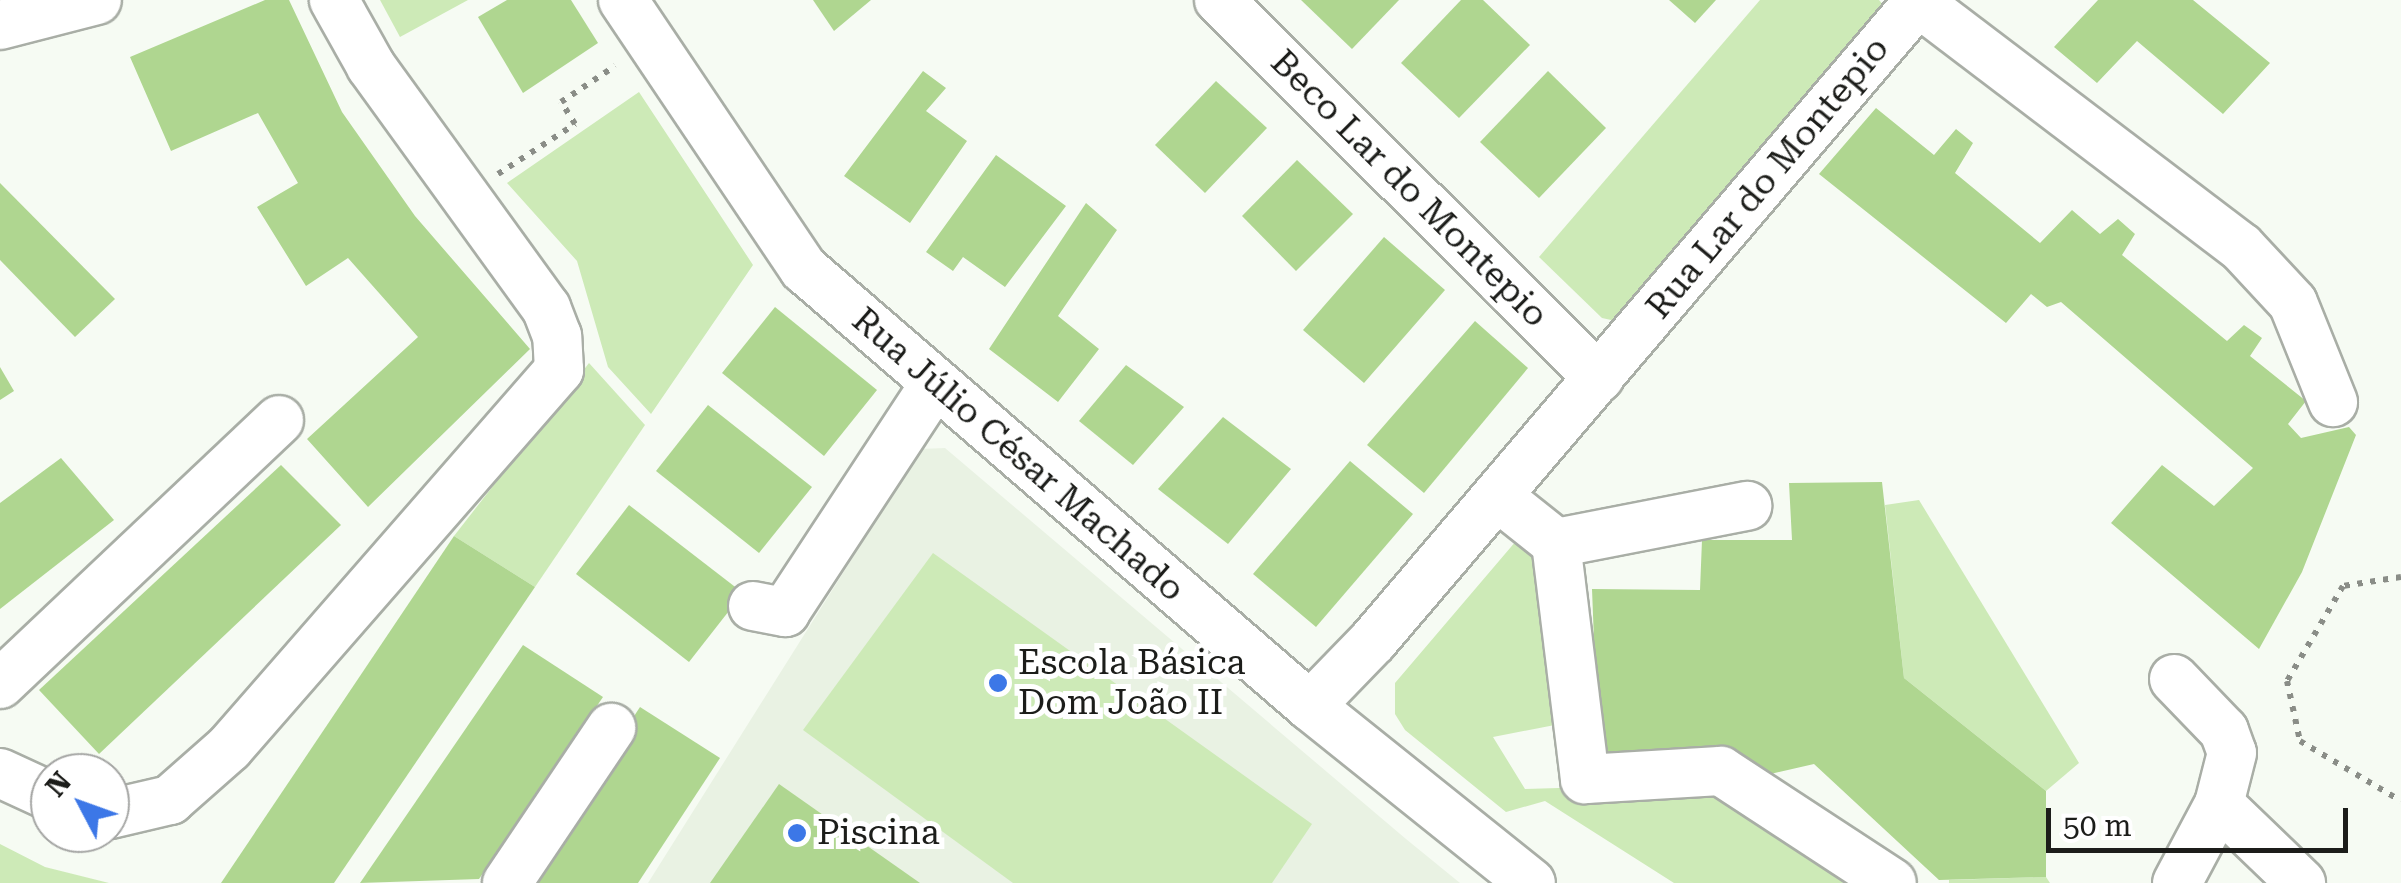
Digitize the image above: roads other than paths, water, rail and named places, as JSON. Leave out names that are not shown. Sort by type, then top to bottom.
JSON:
[{"type":"street","points":[[0,24],[97,0]]},
{"type":"street","points":[[130,809],[170,800],[229,748],[559,370],[557,336],[546,308],[371,66],[334,0]]},
{"type":"street","name":"Rua Júlio César Machado","points":[[623,0],[804,269],[933,387],[1310,706],[1531,883]]},
{"type":"street","name":"Beco Lar do Montepio","points":[[1220,0],[1599,378]]},
{"type":"street","name":"Rua Lar do Montepio","points":[[1310,706],[1599,378],[1916,1],[2241,248],[2292,303],[2333,402]]},
{"type":"street","points":[[753,606],[785,612],[838,504],[933,387]]},
{"type":"street","points":[[0,684],[279,420]]},
{"type":"street","points":[[1497,496],[1556,543],[1586,779],[1721,771],[1892,883]]},
{"type":"street","points":[[1556,543],[1748,506]]},
{"type":"street","points":[[2174,680],[2224,731],[2232,754],[2219,804],[2178,883]]},
{"type":"street","points":[[507,883],[611,728]]},
{"type":"street","points":[[0,773],[30,787]]},
{"type":"street","points":[[2219,804],[2301,883]]},
{"type":"place","name":"Escola Básica Dom João II","points":[[998,683]]},
{"type":"place","name":"Piscina","points":[[797,833]]}]
